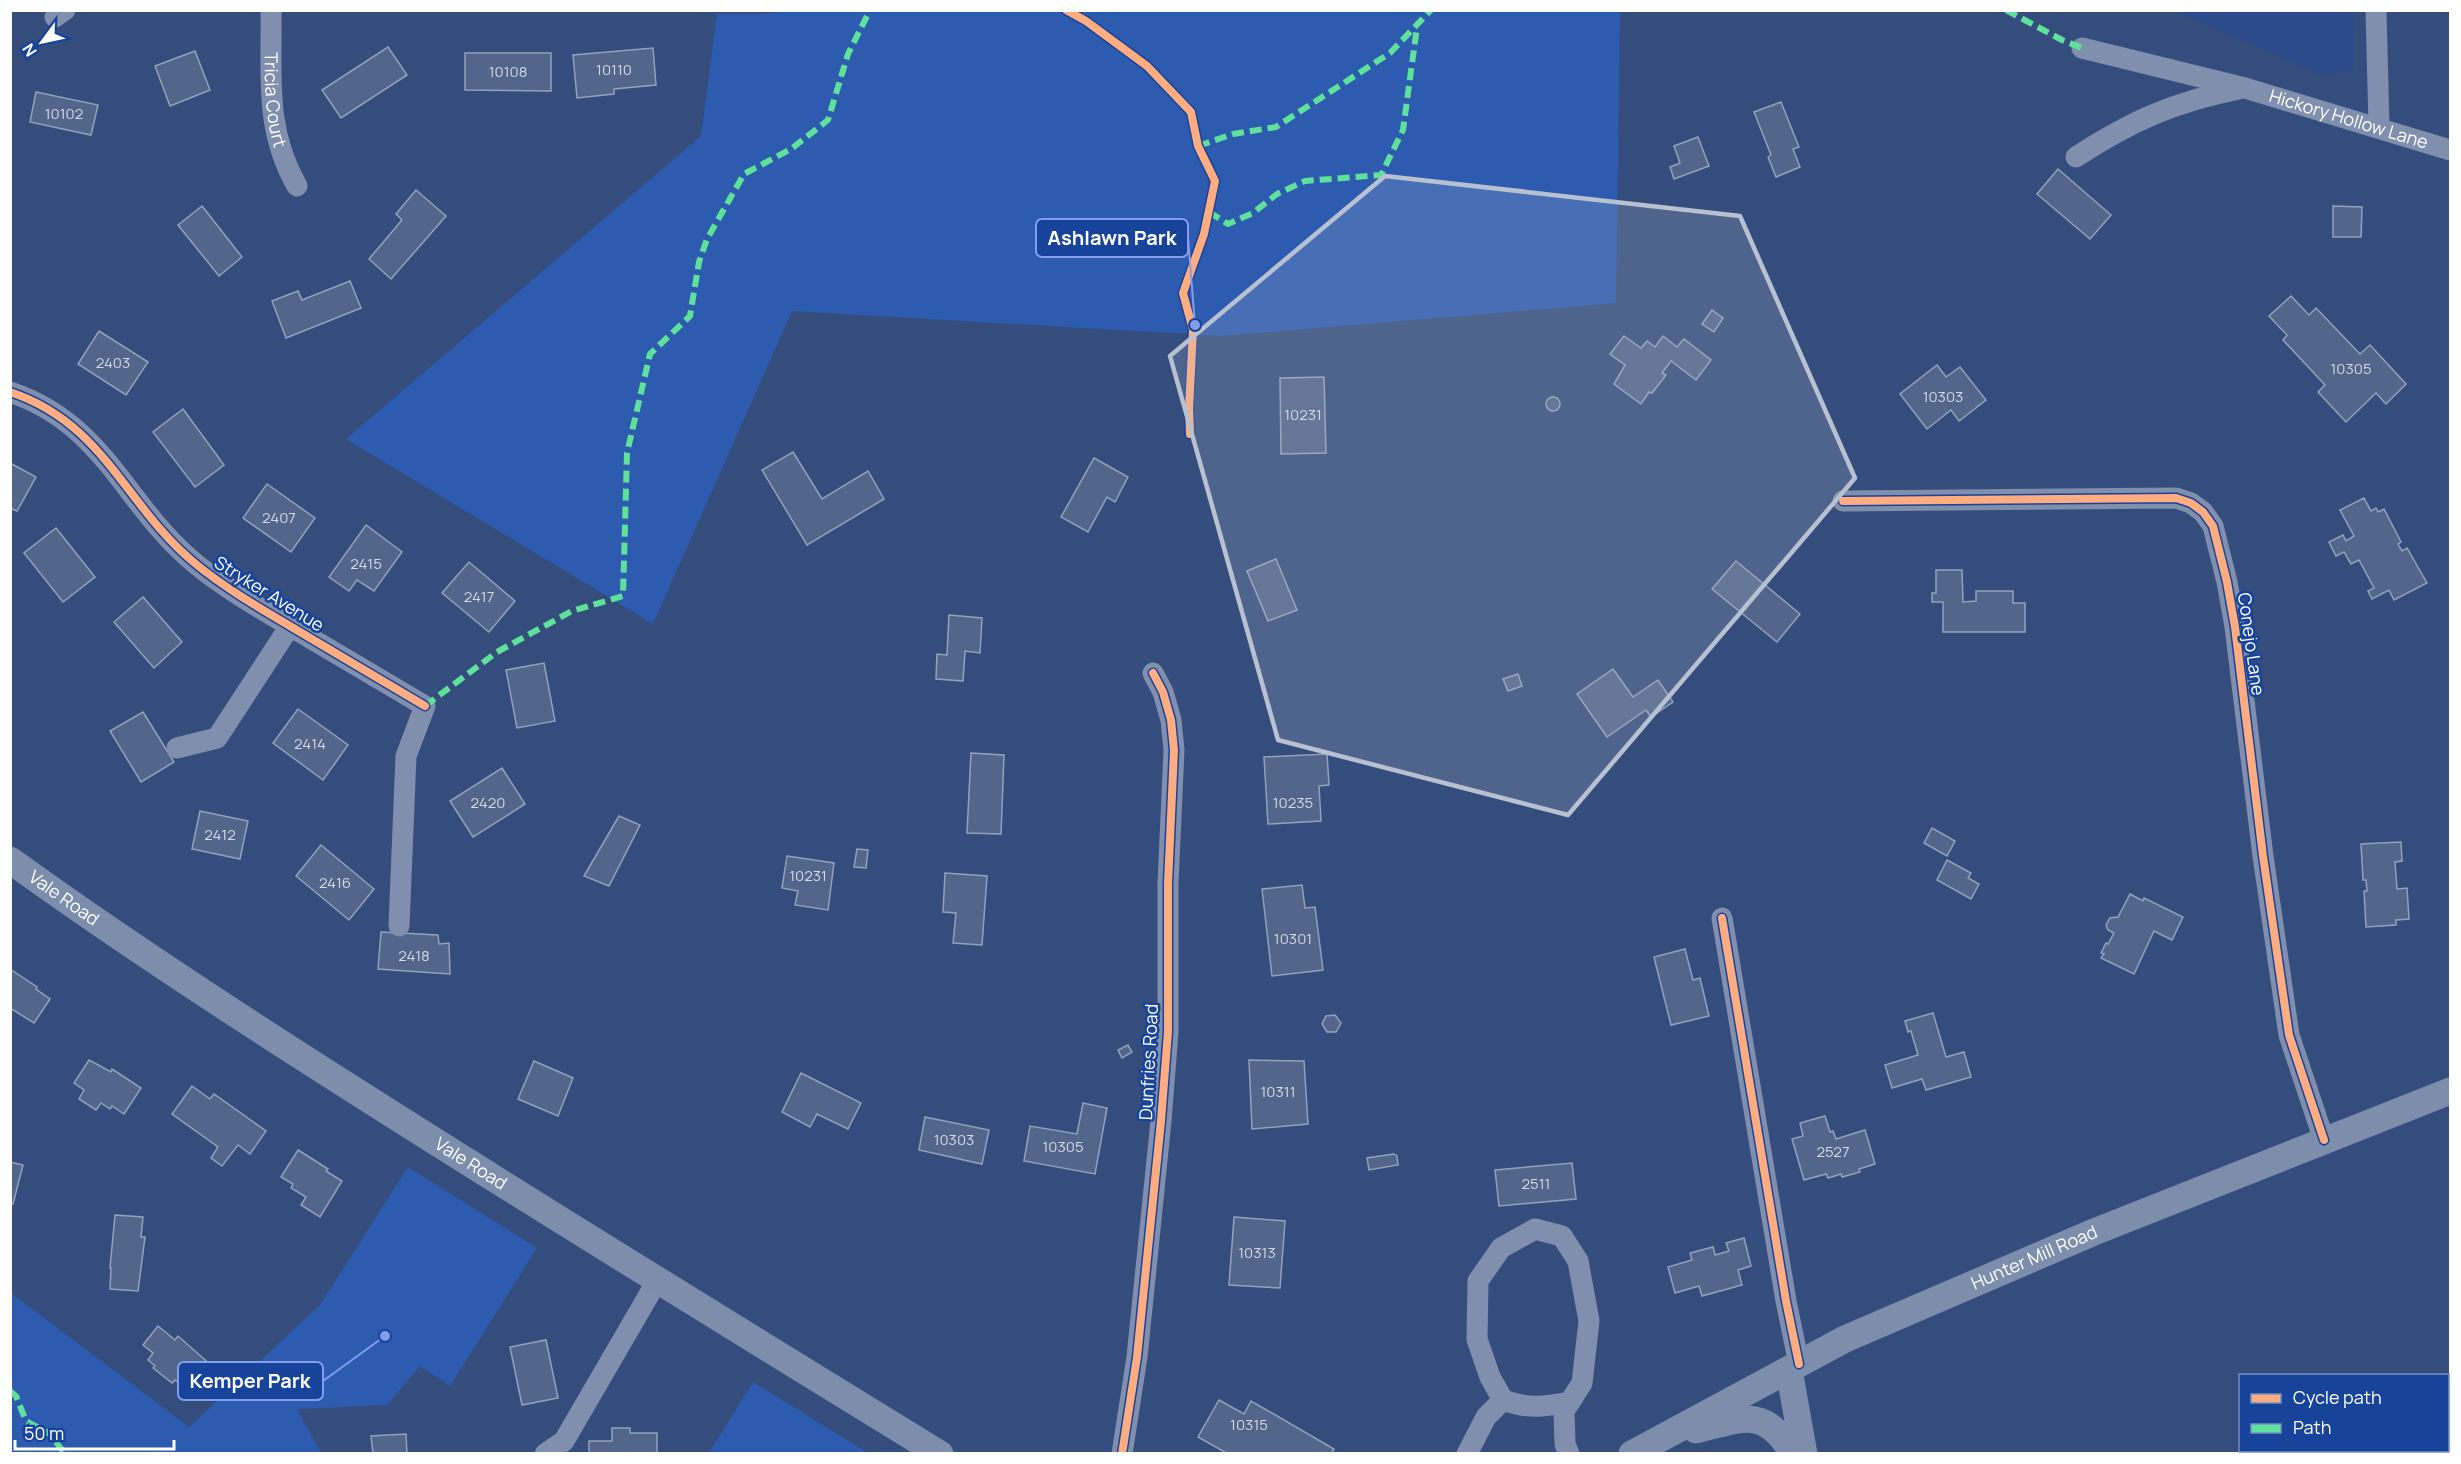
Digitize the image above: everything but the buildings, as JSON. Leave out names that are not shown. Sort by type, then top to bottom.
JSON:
[{"type":"main road","name":"Vale Road","points":[[12,865],[200,992],[657,1281],[940,1454]]},
{"type":"main road","name":"Hunter Mill Road","points":[[1632,1454],[1845,1339],[2094,1232],[2451,1090]]},
{"type":"main road","points":[[1794,1367],[1804,1454]]},
{"type":"main road","points":[[1657,1440],[1750,1418],[1758,1419],[1774,1429],[1793,1454]]},
{"type":"street","name":"Tricia Court","points":[[271,10],[272,116],[278,146],[297,186]]},
{"type":"street","points":[[2376,10],[2379,127]]},
{"type":"street","name":"Hickory Hollow Lane","points":[[2082,48],[2245,88],[2451,150]]},
{"type":"street","points":[[2076,158],[2116,131],[2158,110],[2245,88]]},
{"type":"street","name":"Stryker Avenue","points":[[10,392],[29,398],[56,413],[80,431],[105,458],[152,521],[196,564],[231,591],[425,706],[406,756],[399,926]]},
{"type":"street","name":"Conejo Lane","points":[[1843,501],[2176,498],[2191,503],[2203,512],[2213,526],[2235,627],[2263,856],[2289,1035],[2324,1140]]},
{"type":"street","points":[[177,748],[217,738],[290,626]]},
{"type":"street","name":"Dunfries Road","points":[[1122,1454],[1137,1357],[1168,1032],[1168,883],[1174,750],[1171,720],[1163,692],[1153,673]]},
{"type":"street","points":[[1722,918],[1786,1301],[1794,1367]]},
{"type":"street","points":[[1569,1454],[1565,1444],[1564,1411],[1570,1402],[1582,1383],[1589,1321],[1578,1261],[1562,1236],[1536,1228],[1501,1248],[1478,1281],[1477,1339],[1490,1377],[1503,1400],[1520,1407],[1544,1407],[1570,1402]]},
{"type":"street","points":[[545,1454],[564,1441],[657,1281]]},
{"type":"street","points":[[1467,1454],[1486,1417],[1503,1400]]},
{"type":"highlighted area","points":[[1385,176],[1740,216],[1855,478],[1568,815],[1278,740],[1170,356]]},
{"type":"shaded area","points":[[800,10],[1620,11],[1616,303],[1221,336],[792,311],[653,624],[346,439],[701,136],[717,14],[763,14]]},
{"type":"shaded area","points":[[2180,11],[2354,11],[2353,70],[2323,76],[2182,14]]},
{"type":"shaded area","points":[[408,1167],[537,1248],[450,1386],[420,1366],[387,1405],[297,1409],[321,1453],[11,1453],[11,1293],[189,1427],[320,1305]]},
{"type":"shaded area","points":[[753,1382],[868,1453],[709,1453]]},
{"type":"marked path","points":[[425,706],[497,652],[572,611],[623,596],[627,453],[650,354],[690,316],[699,262],[707,239],[744,174],[791,149],[828,120],[848,54],[870,10]]},
{"type":"marked path","points":[[1198,146],[1233,134],[1276,127],[1390,53],[1431,10]]},
{"type":"marked path","points":[[2006,10],[2082,48]]},
{"type":"marked path","points":[[1209,212],[1228,224],[1253,213],[1277,194],[1305,181],[1381,175],[1403,130],[1417,27]]},
{"type":"marked path","points":[[10,1391],[16,1396],[26,1421],[50,1434],[65,1454]]},
{"type":"cycle path","points":[[1066,10],[1086,21],[1147,66],[1191,112],[1198,146],[1215,181],[1204,234],[1183,293],[1193,330],[1190,434]]},
{"type":"cycle path","points":[[10,392],[43,406],[70,424],[112,469],[172,542],[197,565],[234,592],[425,706]]},
{"type":"cycle path","points":[[1843,501],[2176,498],[2191,503],[2203,512],[2213,526],[2235,627],[2263,856],[2289,1035],[2324,1140]]},
{"type":"cycle path","points":[[1122,1454],[1137,1357],[1168,1032],[1168,883],[1174,750],[1171,720],[1163,692],[1153,673]]},
{"type":"cycle path","points":[[1722,918],[1786,1301],[1799,1364]]},
{"type":"place","name":"Ashlawn Park","points":[[1195,325]]},
{"type":"place","name":"Kemper Park","points":[[385,1336]]}]
